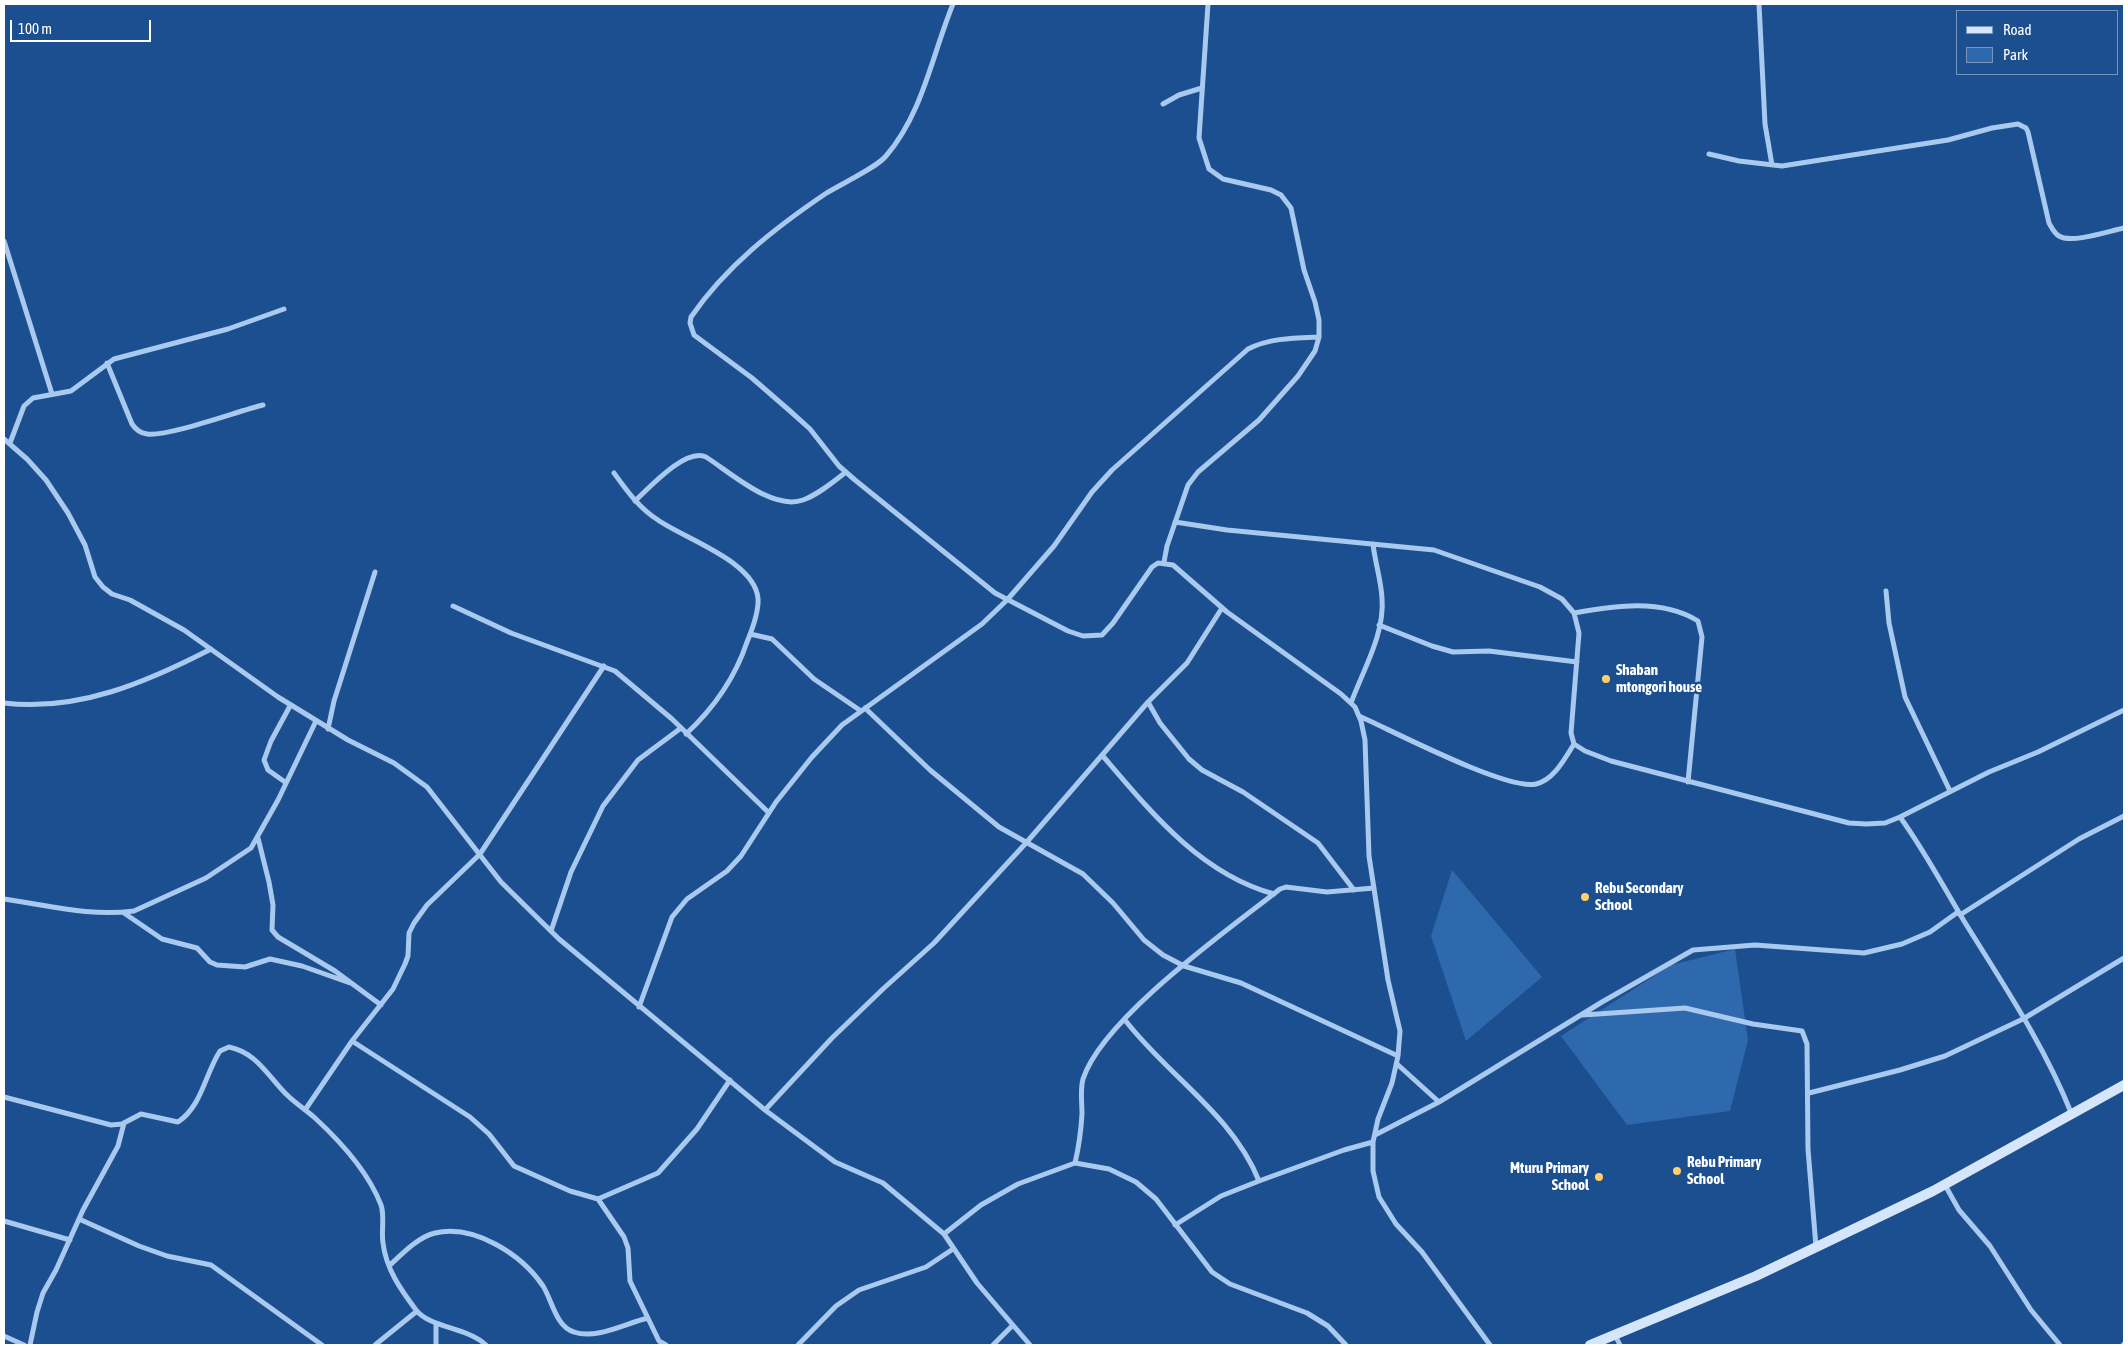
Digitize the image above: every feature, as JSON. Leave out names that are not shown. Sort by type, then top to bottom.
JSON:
[{"type":"main road","points":[[1590,1345],[1756,1276],[1816,1247],[1944,1184],[2124,1085]]},
{"type":"street","points":[[953,4],[919,100],[904,134],[884,158],[811,204],[765,237],[723,277],[691,317],[690,323],[694,335],[752,378],[810,429],[846,472],[974,578],[1007,600],[1068,631],[1083,636],[1102,634],[1113,623],[1152,567],[1164,562],[1178,569],[1222,608],[1350,703],[1359,716],[1364,740],[1369,856],[1388,980],[1400,1031],[1397,1064],[1373,1142],[1373,1171],[1379,1197],[1396,1224],[1422,1252],[1490,1345]]},
{"type":"street","points":[[1164,562],[1188,485],[1198,472],[1259,420],[1298,376],[1315,350],[1319,337],[1319,320],[1304,270],[1291,208],[1281,195],[1271,190],[1223,179],[1209,169],[1199,138],[1208,4]]},
{"type":"street","points":[[1759,4],[1765,124],[1772,165]]},
{"type":"street","points":[[1163,104],[1179,95],[1202,88]]},
{"type":"street","points":[[1709,154],[1782,166],[1948,140],[1992,128],[2018,124],[2026,128],[2028,132],[2049,223],[2055,232],[2060,236],[2070,239],[2124,228]]},
{"type":"street","points":[[4,242],[52,394]]},
{"type":"street","points":[[10,443],[24,406],[33,398],[71,391],[106,363],[114,359],[228,329],[284,309]]},
{"type":"street","points":[[639,1007],[672,917],[687,899],[727,871],[741,856],[769,813],[812,756],[842,725],[982,624],[1007,600],[1054,546],[1092,492],[1112,470],[1248,349],[1259,344],[1281,339],[1319,337]]},
{"type":"street","points":[[106,363],[132,424],[139,432],[148,435],[175,430],[263,405]]},
{"type":"street","points":[[4,439],[46,480],[86,545],[95,577],[103,587],[112,594],[130,600],[156,613],[211,649],[247,677],[290,706],[328,729],[394,762],[427,788],[501,882],[551,931],[639,1007],[765,1110],[835,1162],[883,1183],[944,1234],[977,1283],[1030,1345]]},
{"type":"street","points":[[635,501],[676,464],[696,455],[706,457],[767,496],[785,502],[801,501],[812,496],[846,472]]},
{"type":"street","points":[[614,473],[635,501],[657,520],[719,554],[752,581],[758,598],[750,634],[741,661],[719,698],[686,734]]},
{"type":"street","points":[[1175,522],[1226,530],[1434,550],[1540,586],[1562,599],[1574,613],[1578,633],[1570,733],[1574,744],[1611,761],[1849,822],[1866,824],[1885,823],[1900,817],[1950,791],[2124,710]]},
{"type":"street","points":[[1350,703],[1379,625],[1382,599],[1373,544]]},
{"type":"street","points":[[328,729],[334,701],[374,572]]},
{"type":"street","points":[[1886,591],[1889,623],[1905,697],[1950,791]]},
{"type":"street","points":[[454,606],[510,633],[616,671],[636,686],[769,813]]},
{"type":"street","points":[[1574,613],[1604,608],[1641,606],[1685,614],[1698,621],[1702,636],[1688,782]]},
{"type":"street","points":[[765,1110],[845,1026],[934,943],[1026,843],[1148,702],[1187,663],[1222,608]]},
{"type":"street","points":[[1379,625],[1432,646],[1453,652],[1489,651],[1577,662]]},
{"type":"street","points":[[750,634],[772,639],[814,679],[863,710],[999,827],[1083,874],[1113,903],[1144,940],[1163,956],[1184,966],[1241,983],[1398,1056]]},
{"type":"street","points":[[4,703],[66,704],[134,685],[211,649]]},
{"type":"street","points":[[305,1110],[352,1041],[393,989],[406,964],[408,933],[414,923],[427,905],[480,854],[604,666]]},
{"type":"street","points":[[1148,702],[1160,723],[1189,759],[1202,770],[1244,792],[1318,843],[1354,890]]},
{"type":"street","points":[[285,782],[268,770],[264,760],[271,741],[290,706]]},
{"type":"street","points":[[1359,716],[1457,762],[1521,784],[1535,785],[1542,782],[1557,770],[1574,744]]},
{"type":"street","points":[[4,899],[57,909],[93,913],[134,911],[206,878],[245,854],[258,838],[316,722]]},
{"type":"street","points":[[551,931],[562,904],[571,872],[603,806],[638,760],[680,728]]},
{"type":"street","points":[[1102,756],[1180,840],[1200,857],[1238,882],[1274,894]]},
{"type":"street","points":[[1375,1135],[1439,1102],[1693,950],[1755,945],[1864,953],[1902,944],[1930,932],[2078,839],[2124,816]]},
{"type":"street","points":[[1900,817],[1920,845],[1959,914],[2023,1019],[2059,1082],[2072,1115]]},
{"type":"street","points":[[258,838],[273,905],[272,930],[278,937],[353,984],[381,1005]]},
{"type":"street","points":[[1075,1162],[1081,1138],[1083,1080],[1096,1054],[1125,1020],[1231,925],[1286,886],[1316,892],[1374,888]]},
{"type":"street","points":[[124,912],[162,939],[197,948],[210,962],[217,966],[245,967],[264,960],[277,960],[302,966],[353,984]]},
{"type":"street","points":[[1809,1093],[1891,1073],[1945,1056],[2023,1019],[2124,958]]},
{"type":"street","points":[[1582,1015],[1686,1008],[1753,1024],[1798,1029],[1802,1032],[1807,1044],[1809,1093],[1808,1149],[1816,1247]]},
{"type":"street","points":[[1125,1020],[1144,1045],[1217,1115],[1250,1158],[1259,1181]]},
{"type":"street","points":[[352,1041],[470,1117],[488,1134],[514,1166],[570,1191],[598,1199],[624,1236],[628,1248],[630,1282],[660,1341],[666,1345]]},
{"type":"street","points":[[4,1097],[111,1125],[124,1122],[141,1114],[178,1122],[194,1106],[220,1051],[229,1047],[246,1053],[257,1060],[286,1094],[350,1152],[382,1207],[382,1241],[389,1266],[400,1289],[417,1311],[436,1323],[476,1336],[486,1345]]},
{"type":"street","points":[[1397,1064],[1439,1102]]},
{"type":"street","points":[[598,1199],[658,1173],[697,1129],[730,1080]]},
{"type":"street","points":[[30,1345],[43,1294],[79,1219],[118,1146],[124,1122]]},
{"type":"street","points":[[1175,1224],[1221,1196],[1344,1150],[1373,1142]]},
{"type":"street","points":[[944,1234],[981,1205],[1018,1184],[1075,1162],[1109,1169],[1136,1182],[1156,1199],[1212,1272],[1230,1284],[1307,1312],[1328,1326],[1346,1345]]},
{"type":"street","points":[[1944,1184],[1959,1210],[1990,1246],[2031,1310],[2059,1345]]},
{"type":"street","points":[[79,1219],[139,1246],[216,1268],[294,1327],[322,1345]]},
{"type":"street","points":[[4,1221],[70,1240]]},
{"type":"street","points":[[389,1266],[414,1244],[434,1233],[451,1232],[479,1238],[500,1246],[524,1262],[543,1286],[563,1326],[571,1332],[593,1333],[648,1318]]},
{"type":"street","points":[[798,1345],[836,1306],[859,1290],[926,1267],[953,1249]]},
{"type":"street","points":[[375,1345],[417,1311]]},
{"type":"street","points":[[436,1323],[436,1345]]},
{"type":"street","points":[[993,1345],[1012,1326]]},
{"type":"street","points":[[1614,1335],[1620,1345]]},
{"type":"street","points":[[4,1336],[24,1345]]},
{"type":"green space","points":[[1452,870],[1542,977],[1466,1041],[1431,936]]},
{"type":"green space","points":[[1735,949],[1748,1040],[1730,1111],[1627,1125],[1561,1036],[1671,965]]},
{"type":"place","name":"Shaban mtongori house","points":[[1606,679]]},
{"type":"place","name":"Rebu Secondary School","points":[[1585,897]]},
{"type":"place","name":"Rebu Primary School","points":[[1677,1171]]},
{"type":"place","name":"Mturu Primary School","points":[[1599,1177]]}]
